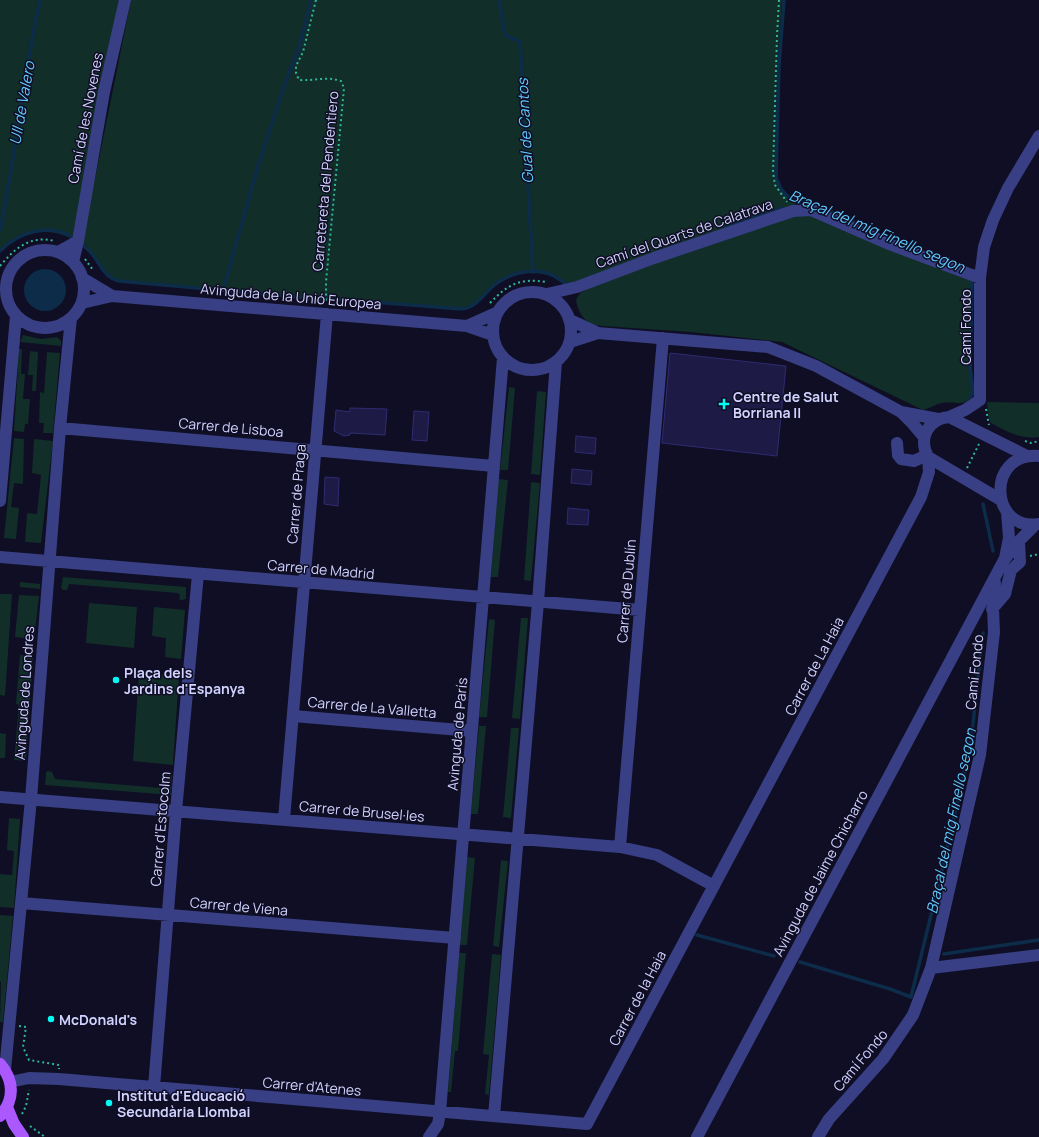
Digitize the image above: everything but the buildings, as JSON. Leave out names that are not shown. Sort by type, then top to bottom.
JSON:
[{"type":"main road","points":[[3,1067],[10,1082],[11,1095],[4,1111],[23,1137]]},
{"type":"street","name":"Camí de les Novenes","points":[[74,250],[104,92],[125,0]]},
{"type":"street","name":"Camí Fondo","points":[[944,418],[965,410],[980,400],[980,278],[984,247],[1008,188],[1039,136]]},
{"type":"street","name":"Camí del Quarts de Calatrava","points":[[548,289],[577,287],[654,258],[793,211],[811,210],[889,244],[980,278]]},
{"type":"street","points":[[46,250],[58,252],[66,256],[74,250],[82,278],[84,295],[82,303],[71,318],[58,326],[43,328],[33,327],[24,323],[11,310],[3,294],[6,283],[3,271],[16,263],[24,255],[35,251],[46,250]]},
{"type":"street","name":"Avinguda de la Unió Europea","points":[[82,278],[112,296]]},
{"type":"street","points":[[563,307],[577,287]]},
{"type":"street","points":[[548,289],[563,307],[570,320],[570,342],[565,353],[556,362],[546,368],[529,370],[512,365],[503,358],[494,344],[491,311],[512,296],[524,292],[535,292],[548,289]]},
{"type":"street","name":"Avinguda de la Unió Europea","points":[[82,303],[112,296],[468,326],[493,335]]},
{"type":"street","name":"Avinguda de la Unió Europea","points":[[468,326],[491,311]]},
{"type":"street","name":"Carrer de Praga","points":[[284,819],[327,314]]},
{"type":"street","points":[[0,500],[3,424],[16,316]]},
{"type":"street","name":"Avinguda de Londres","points":[[3,1067],[31,799],[60,428],[71,318]]},
{"type":"street","points":[[570,320],[598,333],[768,347],[816,366],[901,412],[924,437]]},
{"type":"street","points":[[570,342],[598,333]]},
{"type":"street","name":"Carrer de Dublín","points":[[620,847],[663,338]]},
{"type":"street","name":"Avinguda de París","points":[[429,1137],[438,1124],[440,1112],[503,358]]},
{"type":"street","points":[[494,1116],[538,602],[556,362]]},
{"type":"street","points":[[901,412],[944,418],[989,429],[1036,456]]},
{"type":"street","points":[[944,418],[931,424],[926,430],[924,447],[928,456],[1001,500]]},
{"type":"street","name":"Carrer de Lisboa","points":[[60,428],[494,466]]},
{"type":"street","points":[[897,443],[898,454],[901,459],[914,461],[928,456]]},
{"type":"street","name":"Carrer de La Haia","points":[[714,886],[921,497],[929,472],[928,456]]},
{"type":"street","points":[[1004,560],[1008,538],[1007,512],[1001,500],[1000,484],[1007,469],[1016,461],[1036,456]]},
{"type":"street","points":[[1007,512],[1020,522],[1037,525]]},
{"type":"street","points":[[1004,560],[1019,542],[1037,525]]},
{"type":"street","points":[[971,624],[993,608],[1005,594],[1011,570],[1026,562],[1019,542]]},
{"type":"street","name":"Carrer de Madrid","points":[[0,557],[640,610]]},
{"type":"street","name":"Avinguda de Jaime Chicharro","points":[[697,1137],[1004,560]]},
{"type":"street","name":"Carrer d'Estocolm","points":[[154,1087],[176,811],[198,574]]},
{"type":"street","name":"Camí Fondo","points":[[818,1137],[829,1119],[884,1059],[913,1015],[930,968],[980,755],[994,632],[993,608],[996,576]]},
{"type":"street","name":"Carrer de La Valletta","points":[[293,716],[472,731]]},
{"type":"street","name":"Carrer de Brusel·les","points":[[0,797],[620,847],[657,855],[714,886]]},
{"type":"street","name":"Carrer de la Haia","points":[[587,1124],[714,886]]},
{"type":"street","name":"Carrer de Viena","points":[[21,903],[455,938]]},
{"type":"street","points":[[930,968],[1039,955]]},
{"type":"street","name":"Carrer d'Atenes","points":[[10,1082],[30,1078],[154,1087],[587,1124]]},
{"type":"path","name":"Carretereta del Pendentiero","points":[[316,0],[302,52],[296,66],[296,73],[299,80],[331,78],[341,81],[344,88],[326,282],[327,314]]},
{"type":"path","points":[[780,0],[777,42],[773,172],[776,185],[793,211]]},
{"type":"path","points":[[3,271],[19,246],[33,240],[49,239],[74,250],[83,256],[93,271]]},
{"type":"path","points":[[491,311],[501,291],[514,283],[532,280],[548,289]]},
{"type":"path","points":[[963,476],[989,429],[985,404]]},
{"type":"path","points":[[1024,441],[1031,443],[1039,441]]},
{"type":"green space","points":[[0,0],[120,0],[75,233],[72,239],[53,232],[34,233],[16,240],[0,252]]},
{"type":"green space","points":[[131,0],[782,0],[777,73],[775,178],[784,194],[800,203],[569,285],[552,276],[537,272],[513,275],[500,282],[472,307],[462,310],[115,280],[104,272],[92,254],[82,243]]},
{"type":"green space","points":[[806,214],[973,280],[972,369],[975,394],[971,398],[960,403],[940,404],[923,410],[782,342],[691,332],[602,326],[589,323],[582,316],[576,300],[580,293],[600,283],[786,217]]},
{"type":"green space","points":[[23,335],[41,339],[57,337],[61,341],[61,346],[20,342]]},
{"type":"green space","points":[[19,349],[22,349],[21,374],[25,374],[23,399],[30,399],[28,424],[25,424],[24,432],[14,431]]},
{"type":"green space","points":[[30,351],[38,352],[36,391],[32,391],[33,375],[28,375]]},
{"type":"green space","points":[[47,352],[60,353],[53,433],[43,433],[44,423],[39,423],[40,392],[44,393]]},
{"type":"green space","points":[[509,387],[515,388],[508,470],[500,470]]},
{"type":"green space","points":[[537,391],[546,392],[540,475],[531,474]]},
{"type":"green space","points":[[987,402],[1039,403],[1039,437],[1032,438],[1020,436],[1008,432],[991,423],[989,419]]},
{"type":"green space","points":[[14,438],[24,439],[23,484],[14,483],[11,507],[19,508],[16,539],[4,538]]},
{"type":"green space","points":[[34,439],[53,441],[41,543],[25,542],[27,513],[37,514],[41,475],[32,473]]},
{"type":"green space","points":[[498,479],[508,480],[498,577],[491,577]]},
{"type":"green space","points":[[531,482],[540,483],[531,581],[524,580]]},
{"type":"green space","points":[[63,577],[186,587],[186,599],[179,599],[180,595],[177,593],[69,584],[67,590],[63,590],[61,588]]},
{"type":"green space","points":[[20,582],[40,584],[40,589],[20,587]]},
{"type":"green space","points":[[0,594],[12,594],[5,696],[0,695]]},
{"type":"green space","points":[[19,595],[39,596],[34,639],[15,637]]},
{"type":"green space","points":[[89,603],[137,607],[134,648],[86,643]]},
{"type":"green space","points":[[154,607],[185,610],[181,659],[165,657],[166,638],[152,636]]},
{"type":"green space","points":[[521,618],[528,618],[520,719],[512,718]]},
{"type":"green space","points":[[489,619],[495,620],[487,717],[479,717]]},
{"type":"green space","points":[[20,655],[33,656],[26,761],[14,760],[19,705],[16,704]]},
{"type":"green space","points":[[139,673],[179,676],[173,765],[133,761]]},
{"type":"green space","points":[[479,726],[486,726],[478,814],[471,814]]},
{"type":"green space","points":[[511,728],[519,728],[511,818],[503,817]]},
{"type":"green space","points":[[0,733],[6,734],[5,758],[0,758]]},
{"type":"green space","points":[[47,771],[52,772],[55,779],[161,788],[163,786],[164,776],[168,773],[171,774],[172,777],[171,795],[45,785]]},
{"type":"green space","points":[[9,818],[20,819],[14,908],[0,907],[0,874],[12,875],[14,851],[7,850]]},
{"type":"green space","points":[[467,857],[475,858],[467,945],[459,945]]},
{"type":"green space","points":[[501,860],[508,861],[499,947],[493,946]]},
{"type":"green space","points":[[0,915],[13,916],[3,1022],[0,1022]]},
{"type":"green space","points":[[459,953],[466,953],[458,1051],[455,1051],[451,1092],[448,1092]]},
{"type":"green space","points":[[492,954],[501,955],[489,1095],[485,1094],[489,1055],[483,1054]]},
{"type":"water","points":[[45,269],[53,271],[62,279],[66,290],[64,298],[56,307],[45,311],[37,309],[28,301],[24,290],[26,282],[34,273]]},
{"type":"waterway","name":"Ull de Valero","points":[[0,230],[40,0]]},
{"type":"waterway","points":[[223,290],[258,166],[287,78],[299,48],[311,0]]},
{"type":"waterway","name":"Gual de Cantos","points":[[499,0],[505,35],[520,42],[533,272]]},
{"type":"waterway","name":"Braçal del mig Finello segon","points":[[784,0],[779,65],[776,178],[781,189],[787,196],[828,210],[867,228]]},
{"type":"waterway","points":[[726,227],[782,208]]},
{"type":"waterway","points":[[0,251],[15,239],[43,230],[53,230],[72,237]]},
{"type":"waterway","points":[[83,245],[91,253],[106,274],[119,281],[321,299]]},
{"type":"waterway","points":[[335,299],[462,309],[474,304],[495,284],[519,273],[536,271],[544,272],[568,285],[570,284]]},
{"type":"waterway","name":"Braçal del mig Finello segon","points":[[970,397],[973,393],[970,368],[972,279]]},
{"type":"waterway","name":"Braçal del mig Finello segon","points":[[983,504],[993,551]]},
{"type":"waterway","name":"Braçal del mig Finello segon","points":[[800,962],[890,989],[911,997],[970,747],[983,633]]},
{"type":"waterway","points":[[697,935],[774,956]]},
{"type":"waterway","points":[[944,954],[1039,940]]},
{"type":"place","name":"Centre de Salut Borriana II","points":[[724,404]]},
{"type":"place","name":"Plaça dels Jardins d'Espanya","points":[[116,680]]},
{"type":"place","name":"McDonald's","points":[[51,1019]]},
{"type":"place","name":"Institut d'Educació Secundària Llombai","points":[[109,1103]]}]
